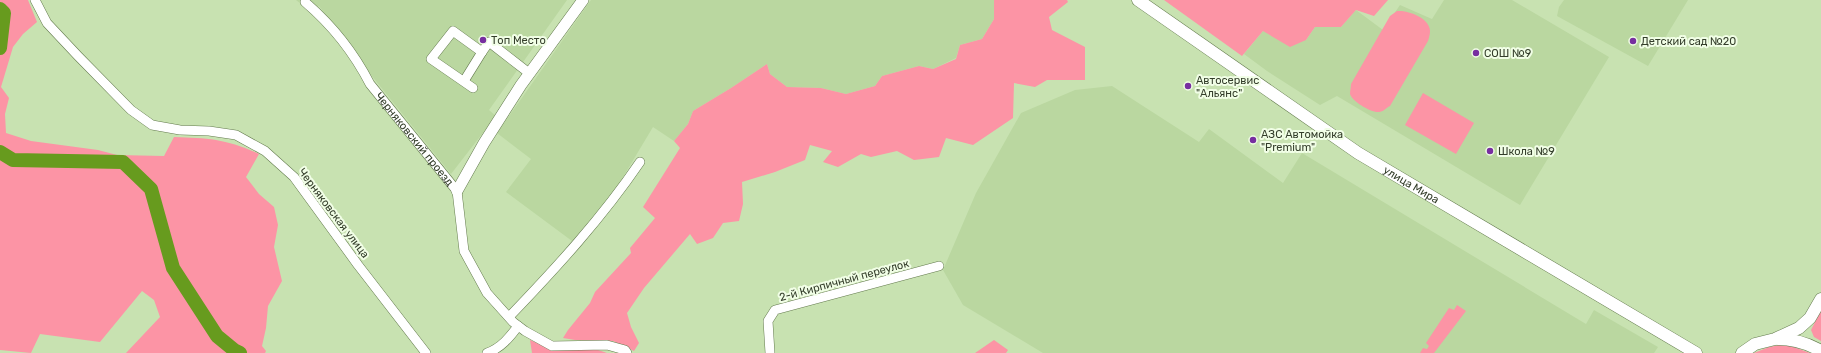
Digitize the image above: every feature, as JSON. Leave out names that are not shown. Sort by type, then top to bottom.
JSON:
[{"type":"main road","name":"улица Мира","points":[[1138,0],[1358,152],[1696,353]]},
{"type":"main road","points":[[1742,353],[1755,344],[1775,339],[1799,328],[1810,318],[1821,299]]},
{"type":"main road","points":[[1775,339],[1791,339],[1807,343],[1821,351]]},
{"type":"street","name":"Черняковская улица","points":[[35,0],[47,23],[131,110],[152,125],[180,130],[209,131],[236,136],[265,151],[271,156],[294,177],[358,265],[426,353]]},
{"type":"street","name":"Черняковский проезд","points":[[305,2],[339,36],[360,64],[370,84],[457,191],[484,143],[530,72],[583,0]]},
{"type":"street","points":[[473,88],[431,58],[453,31],[482,52]]},
{"type":"street","points":[[464,81],[489,42],[530,72]]},
{"type":"street","points":[[509,317],[543,282],[616,198],[640,162]]},
{"type":"street","points":[[457,191],[464,251],[487,293],[518,326],[552,346],[607,345],[625,350],[627,353]]},
{"type":"street","name":"2-й Кирпичный переулок","points":[[770,353],[768,321],[775,310],[939,266]]},
{"type":"street","points":[[487,353],[495,350],[509,338],[518,326]]},
{"type":"shaded area","points":[[0,0],[28,0],[37,22],[23,34],[13,47],[1,87],[9,98],[5,114],[6,133],[31,141],[98,150],[117,155],[164,156],[174,137],[227,142],[259,154],[246,177],[259,194],[274,207],[278,225],[274,247],[282,281],[268,306],[266,328],[262,346],[266,351],[265,353],[126,353],[160,317],[154,300],[142,291],[100,342],[40,334],[31,353],[0,350]]},
{"type":"shaded area","points":[[296,0],[567,0],[489,110],[496,116],[451,174],[371,75],[319,6],[310,11]]},
{"type":"shaded area","points":[[591,0],[994,0],[994,19],[982,39],[960,45],[956,58],[933,69],[919,66],[882,76],[875,86],[846,94],[821,88],[787,87],[770,74],[767,64],[693,111],[688,124],[674,141],[653,127],[614,192],[572,241],[506,192],[531,159],[497,133]]},
{"type":"shaded area","points":[[994,0],[1067,0],[1068,2],[1049,17],[1052,30],[1085,47],[1085,80],[1047,80],[1035,87],[1014,83],[1013,118],[973,145],[946,138],[939,157],[914,160],[897,151],[871,157],[861,154],[838,167],[823,162],[832,151],[810,145],[805,160],[775,172],[742,182],[743,204],[739,221],[723,223],[713,238],[697,244],[690,234],[644,288],[627,313],[631,327],[639,343],[634,351],[613,341],[575,340],[563,338],[590,303],[595,292],[631,253],[630,248],[655,218],[643,207],[680,148],[674,141],[688,124],[693,111],[767,64],[770,74],[787,87],[821,88],[846,94],[875,86],[882,76],[919,66],[933,69],[956,59],[960,45],[982,39],[994,19]]},
{"type":"shaded area","points":[[1164,0],[1388,0],[1374,16],[1356,10],[1341,27],[1315,27],[1306,40],[1290,47],[1263,31],[1242,56]]},
{"type":"shaded area","name":"Школа №9","points":[[1444,0],[1512,0],[1609,57],[1520,205],[1337,96],[1320,105],[1267,71],[1244,54],[1263,31],[1306,40],[1315,27],[1341,27],[1356,10],[1383,30],[1400,5],[1432,19]]},
{"type":"shaded area","name":"Детский сад №20","points":[[1564,0],[1688,0],[1648,66],[1557,16],[1559,7]]},
{"type":"shaded area","points":[[1397,11],[1412,13],[1426,22],[1430,31],[1428,41],[1390,106],[1379,112],[1371,111],[1351,97],[1351,84],[1390,16]]},
{"type":"shaded area","points":[[1112,86],[1199,142],[1209,129],[1283,183],[1302,153],[1586,324],[1594,310],[1658,347],[1654,353],[1043,353],[963,305],[943,270],[976,193],[1021,113],[1075,90]]},
{"type":"shaded area","points":[[1423,93],[1474,123],[1456,154],[1405,125]]},
{"type":"shaded area","points":[[1457,305],[1466,311],[1434,353],[1420,353],[1423,348],[1427,349],[1429,346],[1426,343],[1449,308],[1454,310]]},
{"type":"shaded area","points":[[1821,310],[1821,341],[1814,337],[1811,330]]},
{"type":"shaded area","points":[[530,340],[552,349],[598,350],[607,353],[532,353]]},
{"type":"shaded area","points":[[994,340],[1008,350],[1006,353],[975,353]]},
{"type":"shaded area","points":[[1780,345],[1791,346],[1810,353],[1754,353],[1769,347]]},
{"type":"waterway","points":[[0,9],[4,13],[0,48]]},
{"type":"waterway","points":[[0,152],[13,160],[123,162],[151,189],[173,268],[217,336],[240,353]]},
{"type":"place","name":"Топ Место","points":[[483,40]]},
{"type":"place","name":"Детский сад №20","points":[[1633,41]]},
{"type":"place","name":"СОШ №9","points":[[1476,53]]},
{"type":"place","name":"Автосервис \"Альянс\"","points":[[1188,86]]},
{"type":"place","name":"АЗС Автомойка \"Premium\"","points":[[1253,140]]},
{"type":"place","name":"Школа №9","points":[[1490,151]]}]
